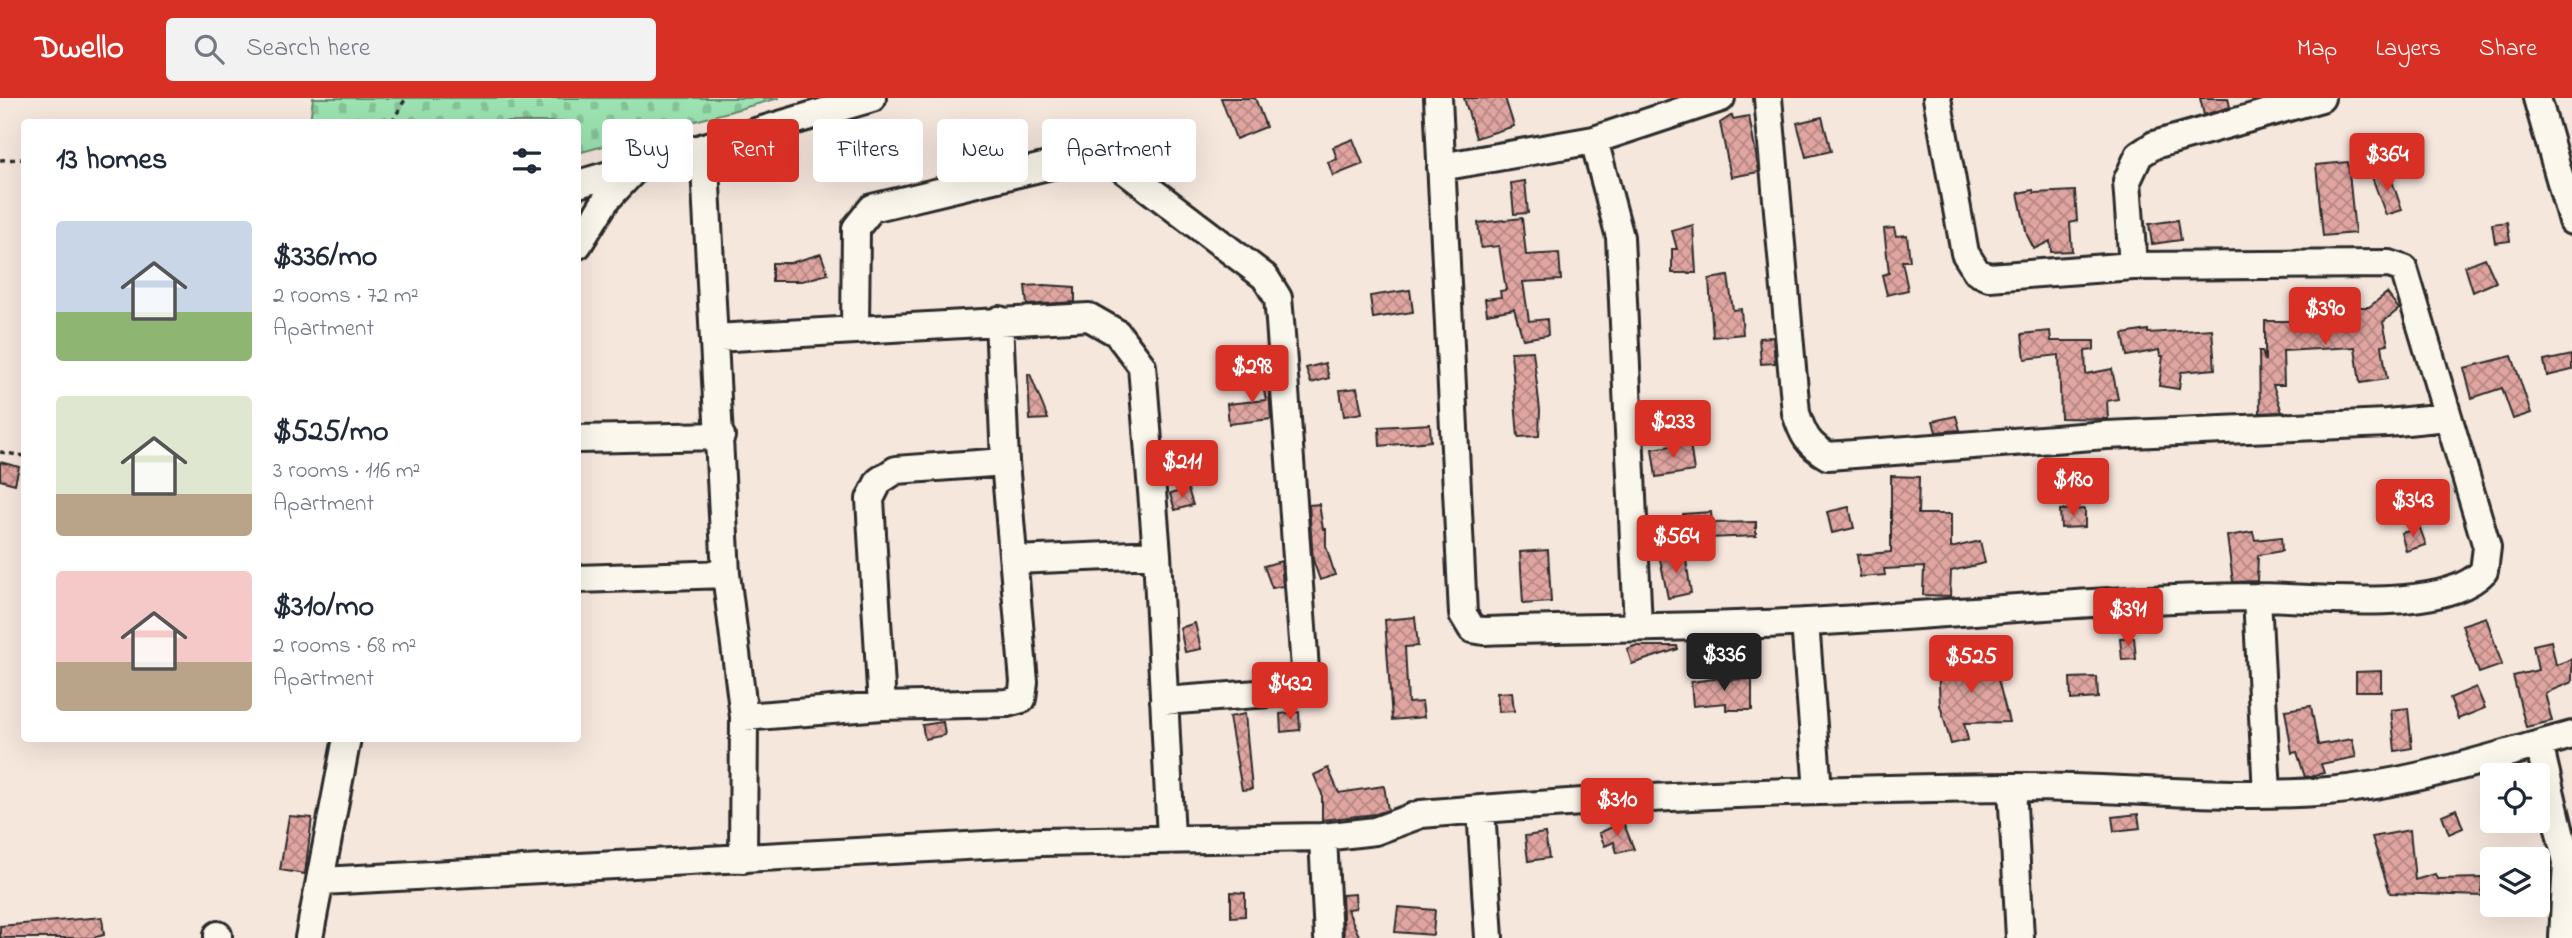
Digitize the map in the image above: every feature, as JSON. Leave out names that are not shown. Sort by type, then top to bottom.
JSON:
[{"type":"street","points":[[693,150],[872,98]]},
{"type":"street","points":[[1438,98],[1463,600],[1467,623],[1472,629],[1483,631],[1805,622],[2027,605],[2257,597],[2388,601],[2465,585],[2479,577],[2487,563],[2487,547],[2408,277],[2399,265],[2133,266],[1989,277],[1976,272],[1965,253],[1937,98]]},
{"type":"street","points":[[1441,167],[1594,140],[1721,98]]},
{"type":"street","points":[[1768,98],[1796,414],[1802,434],[1811,447],[1828,456],[2106,435],[2387,423],[2447,417]]},
{"type":"street","points":[[2133,266],[2127,181],[2139,155],[2154,145],[2321,98]]},
{"type":"street","points":[[2537,98],[2561,144],[2572,221]]},
{"type":"street","points":[[1594,140],[1620,237],[1638,626]]},
{"type":"street","points":[[704,147],[721,436],[726,574],[744,717],[743,859]]},
{"type":"street","points":[[855,329],[856,228],[872,208],[1102,153],[1265,277],[1278,298],[1305,668],[1298,685],[1284,692],[1164,701]]},
{"type":"street","points":[[581,183],[602,177]]},
{"type":"street","points":[[581,240],[606,201],[623,182]]},
{"type":"street","points":[[715,338],[1088,317],[1116,333],[1142,366],[1157,555],[1171,838]]},
{"type":"street","points":[[744,717],[882,706],[1007,703],[1022,699],[1024,682],[1005,462],[999,320]]},
{"type":"street","points":[[581,437],[721,436]]},
{"type":"street","points":[[882,706],[870,499],[879,481],[896,470],[1005,462]]},
{"type":"street","points":[[1015,560],[1157,555]]},
{"type":"street","points":[[581,579],[726,574]]},
{"type":"street","points":[[2257,597],[2267,794]]},
{"type":"street","points":[[1805,622],[1818,791]]},
{"type":"street","points":[[322,881],[1171,838],[1323,837],[1375,831],[1421,814],[1818,791],[2012,787],[2267,794],[2329,791],[2397,782],[2572,735]]},
{"type":"street","points":[[309,938],[322,881],[346,742]]},
{"type":"street","points":[[2539,744],[2567,862],[2563,938]]},
{"type":"street","points":[[2012,787],[2020,938]]},
{"type":"street","points":[[1481,809],[1489,938]]},
{"type":"street","points":[[1323,837],[1328,938]]},
{"type":"path","points":[[394,119],[407,98]]},
{"type":"path","points":[[0,160],[21,159]]},
{"type":"path","points":[[0,452],[21,456]]},
{"type":"green space","points":[[313,98],[779,98],[693,122],[693,119],[602,119],[602,146],[581,152],[581,119],[310,119]]},
{"type":"building","points":[[1221,98],[1255,98],[1266,127],[1236,139]]},
{"type":"building","points":[[1464,98],[1505,98],[1514,126],[1476,138]]},
{"type":"building","points":[[2200,98],[2228,98],[2230,107],[2204,115]]},
{"type":"building","points":[[1732,115],[1733,119],[1749,116],[1759,172],[1731,177],[1720,123]]},
{"type":"building","points":[[1822,117],[1831,151],[1806,157],[1797,123]]},
{"type":"building","points":[[1353,139],[1363,164],[1333,176],[1328,162],[1337,159],[1333,147]]},
{"type":"building","points":[[2348,162],[2355,233],[2323,236],[2316,165]]},
{"type":"building","points":[[2389,172],[2402,210],[2386,215],[2372,177]]},
{"type":"building","points":[[1525,181],[1528,213],[1514,214],[1511,183]]},
{"type":"building","points":[[2033,190],[2034,193],[2075,191],[2077,221],[2070,223],[2072,251],[2051,252],[2050,241],[2034,249],[2027,235],[2018,193]]},
{"type":"building","points":[[1522,218],[1526,255],[1559,253],[1561,280],[1523,282],[1529,321],[1547,319],[1548,335],[1523,339],[1514,309],[1487,314],[1485,299],[1501,297],[1500,291],[1506,290],[1499,246],[1481,248],[1478,223]]},
{"type":"building","points":[[2178,220],[2181,240],[2152,244],[2149,224]]},
{"type":"building","points":[[2507,222],[2510,241],[2495,243],[2492,224]]},
{"type":"building","points":[[1693,225],[1696,273],[1672,273],[1672,249],[1677,249],[1672,231]]},
{"type":"building","points":[[1894,228],[1896,236],[1907,235],[1910,261],[1902,261],[1908,290],[1887,295],[1882,275],[1889,273],[1884,229]]},
{"type":"building","points":[[821,254],[828,274],[802,281],[772,281],[772,263],[790,263]]},
{"type":"building","points":[[2485,258],[2496,282],[2473,292],[2465,266]]},
{"type":"building","points":[[1728,276],[1733,310],[1741,309],[1743,334],[1713,337],[1709,279]]},
{"type":"building","points":[[1025,286],[1075,287],[1075,302],[1027,305]]},
{"type":"building","points":[[1410,290],[1413,312],[1373,318],[1370,296]]},
{"type":"building","points":[[2387,293],[2399,309],[2383,322],[2388,344],[2382,345],[2387,379],[2360,383],[2355,347],[2283,351],[2284,385],[2273,385],[2282,412],[2260,413],[2259,351],[2262,351],[2265,361],[2265,321],[2309,321],[2312,322],[2312,329],[2355,325],[2355,307],[2369,307]]},
{"type":"building","points":[[2212,329],[2215,369],[2181,372],[2179,389],[2159,386],[2163,356],[2160,356],[2159,350],[2127,356],[2123,334],[2148,330],[2148,333]]},
{"type":"building","points":[[2050,331],[2051,341],[2094,341],[2094,350],[2085,351],[2086,374],[2112,369],[2118,399],[2107,401],[2108,419],[2061,418],[2059,355],[2025,359],[2022,334]]},
{"type":"building","points":[[1773,337],[1775,363],[1761,364],[1759,338]]},
{"type":"building","points":[[1533,351],[1540,410],[1539,436],[1518,437],[1511,352]]},
{"type":"building","points":[[2572,355],[2572,370],[2547,376],[2544,361]]},
{"type":"building","points":[[2512,356],[2531,413],[2513,419],[2502,388],[2472,398],[2464,368]]},
{"type":"building","points":[[1267,363],[1271,419],[1229,424],[1227,404],[1266,400],[1258,365]]},
{"type":"building","points":[[1325,363],[1329,378],[1311,383],[1306,368]]},
{"type":"building","points":[[1030,374],[1048,419],[1030,420]]},
{"type":"building","points":[[1357,388],[1362,413],[1344,416],[1340,390]]},
{"type":"building","points":[[1956,416],[1960,430],[1936,432],[1933,421]]},
{"type":"building","points":[[1430,424],[1431,441],[1380,446],[1379,427]]},
{"type":"building","points":[[1690,443],[1694,471],[1656,477],[1652,449]]},
{"type":"building","points":[[0,462],[19,467],[15,484],[0,480]]},
{"type":"building","points":[[1891,476],[1919,477],[1918,514],[1951,514],[1951,548],[1980,541],[1985,563],[1951,571],[1950,596],[1923,595],[1924,567],[1884,569],[1885,575],[1860,577],[1857,555],[1891,552]]},
{"type":"building","points":[[1188,489],[1193,505],[1175,510],[1170,494]]},
{"type":"building","points":[[1319,504],[1323,529],[1326,529],[1326,546],[1335,575],[1320,580],[1313,560],[1309,505]]},
{"type":"building","points":[[1849,507],[1854,528],[1832,533],[1827,512]]},
{"type":"building","points":[[2085,509],[2085,527],[2061,528],[2060,510]]},
{"type":"building","points":[[1711,512],[1712,523],[1756,522],[1756,536],[1685,539],[1683,514]]},
{"type":"building","points":[[2420,528],[2426,545],[2406,551],[2401,533]]},
{"type":"building","points":[[2253,532],[2255,540],[2281,537],[2282,551],[2258,555],[2257,581],[2233,582],[2227,536]]},
{"type":"building","points":[[1548,550],[1551,602],[1523,604],[1520,552]]},
{"type":"building","points":[[1685,553],[1691,593],[1668,598],[1660,559]]},
{"type":"building","points":[[1281,561],[1283,586],[1272,588],[1264,566]]},
{"type":"building","points":[[1415,617],[1418,646],[1405,647],[1408,703],[1422,702],[1424,717],[1392,720],[1385,620]]},
{"type":"building","points":[[2486,617],[2502,665],[2479,673],[2462,625]]},
{"type":"building","points":[[1195,623],[1201,649],[1185,652],[1180,628]]},
{"type":"building","points":[[2134,637],[2136,659],[2122,660],[2120,638]]},
{"type":"building","points":[[2551,641],[2556,665],[2572,659],[2572,682],[2545,693],[2552,721],[2526,727],[2513,676],[2538,670],[2533,645]]},
{"type":"building","points":[[1634,646],[1677,646],[1678,649],[1632,664],[1627,649]]},
{"type":"building","points":[[1996,652],[2000,667],[1995,668],[2009,722],[1964,723],[1968,740],[1951,744],[1940,705],[1938,667]]},
{"type":"building","points":[[2381,671],[2381,691],[2356,691],[2356,672]]},
{"type":"building","points":[[2097,677],[2098,698],[2071,700],[2070,678]]},
{"type":"building","points":[[1720,678],[1752,679],[1752,710],[1726,710],[1726,703],[1693,706],[1691,682]]},
{"type":"building","points":[[2476,687],[2485,708],[2458,719],[2450,698]]},
{"type":"building","points":[[1512,692],[1514,711],[1499,712],[1497,693]]},
{"type":"building","points":[[2311,706],[2318,745],[2352,739],[2356,757],[2321,764],[2324,773],[2305,777],[2297,752],[2292,753],[2285,710]]},
{"type":"building","points":[[2408,708],[2412,748],[2395,751],[2391,710]]},
{"type":"building","points":[[1299,712],[1300,730],[1281,732],[1280,714]]},
{"type":"building","points":[[1245,714],[1252,789],[1242,790],[1229,717]]},
{"type":"building","points":[[943,722],[945,735],[925,739],[922,725]]},
{"type":"building","points":[[1328,768],[1339,793],[1384,786],[1388,810],[1376,814],[1322,820],[1322,794],[1314,775]]},
{"type":"building","points":[[2456,809],[2463,828],[2449,834],[2442,815]]},
{"type":"building","points":[[2138,814],[2140,828],[2114,831],[2112,817]]},
{"type":"building","points":[[289,816],[312,818],[305,874],[280,870]]},
{"type":"building","points":[[1623,822],[1634,849],[1617,853],[1614,842],[1605,846],[1599,833]]},
{"type":"building","points":[[2410,830],[2415,880],[2435,874],[2437,879],[2480,878],[2480,896],[2390,893],[2372,837]]},
{"type":"building","points":[[1545,833],[1549,858],[1528,861],[1525,836]]},
{"type":"building","points":[[1231,892],[1245,893],[1245,916],[1231,917]]},
{"type":"building","points":[[1355,894],[1356,908],[1347,909],[1360,938],[1344,938],[1342,895]]},
{"type":"building","points":[[1398,907],[1435,910],[1433,935],[1395,932]]},
{"type":"building","points":[[102,917],[104,935],[92,938],[0,938],[0,926]]}]
